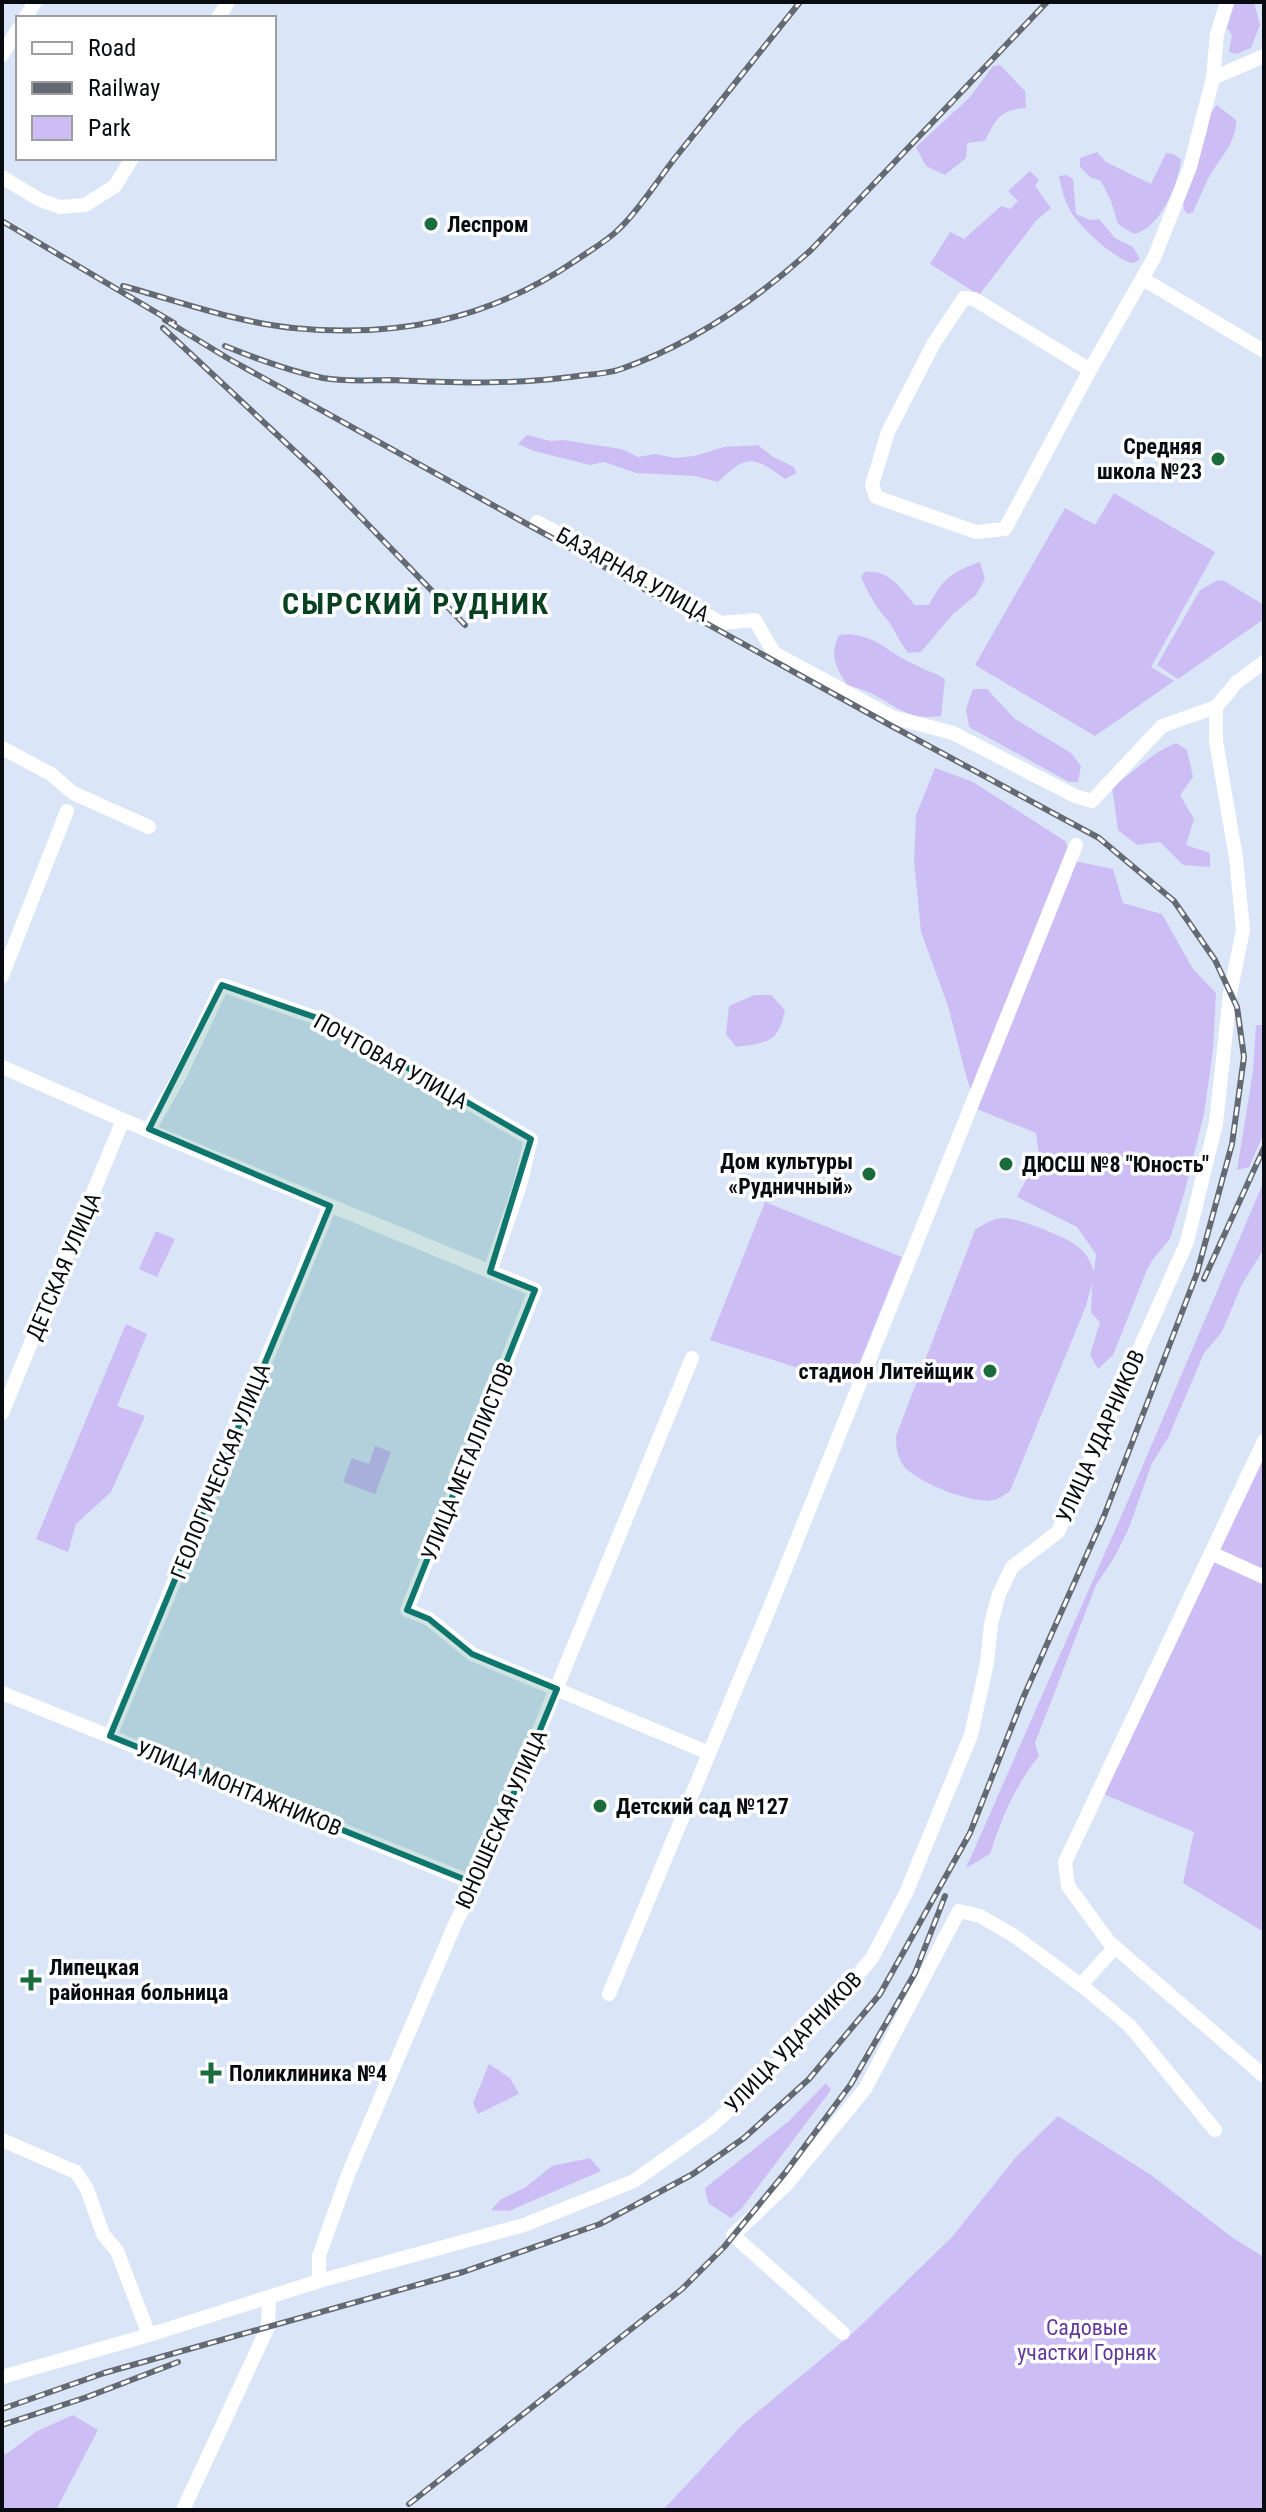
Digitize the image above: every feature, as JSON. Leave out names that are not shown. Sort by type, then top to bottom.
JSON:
[{"type":"street","points":[[1090,370],[974,299],[964,298],[934,343],[888,432],[872,485],[876,497],[976,532],[1005,529],[1154,258],[1190,167],[1213,78],[1217,34],[1227,2]]},
{"type":"street","points":[[2,55],[16,32]]},
{"type":"street","points":[[1213,78],[1264,56]]},
{"type":"street","points":[[2,177],[40,200],[60,207],[85,205],[115,186],[131,160]]},
{"type":"street","points":[[1143,279],[1264,351]]},
{"type":"street","name":"БАЗАРНАЯ УЛИЦА","points":[[537,522],[721,623],[755,620],[774,653],[892,717],[953,733],[1075,796],[1092,801],[1162,726],[1216,707]]},
{"type":"street","points":[[1216,707],[1237,682],[1264,662]]},
{"type":"street","name":"УЛИЦА УДАРНИКОВ","points":[[319,2281],[524,2225],[634,2181],[710,2127],[758,2084],[815,2025],[872,1958],[906,1893],[971,1735],[999,1594],[1012,1567],[1058,1532],[1187,1242],[1216,1123],[1230,994],[1243,930],[1236,858],[1216,741],[1216,707]]},
{"type":"street","points":[[2,748],[51,774],[73,793],[149,827]]},
{"type":"street","points":[[2,976],[67,811]]},
{"type":"street","points":[[609,1994],[1076,845]]},
{"type":"street","name":"ПОЧТОВАЯ УЛИЦА","points":[[149,1129],[180,1075],[222,985],[326,1021],[531,1139],[520,1185],[490,1272]]},
{"type":"street","points":[[2,1067],[490,1272]]},
{"type":"street","name":"ДЕТСКАЯ УЛИЦА","points":[[2,1413],[123,1120]]},
{"type":"street","name":"ГЕОЛОГИЧЕСКАЯ УЛИЦА","points":[[110,1736],[330,1206]]},
{"type":"street","name":"УЛИЦА МЕТАЛЛИСТОВ","points":[[490,1272],[535,1290],[407,1610],[429,1619],[472,1654],[557,1689]]},
{"type":"street","name":"ЮНОШЕСКАЯ УЛИЦА","points":[[319,2281],[319,2256],[349,2172],[456,1922],[476,1884],[692,1358]]},
{"type":"street","points":[[1264,1441],[1065,1862],[1068,1886],[1115,1947],[1264,2076]]},
{"type":"street","points":[[1211,1553],[1264,1577]]},
{"type":"street","points":[[557,1689],[709,1753]]},
{"type":"street","name":"УЛИЦА МОНТАЖНИКОВ","points":[[2,1693],[476,1884]]},
{"type":"street","points":[[843,2333],[733,2235],[786,2185],[865,2089],[959,1911],[980,1916],[1016,1937],[1130,2026],[1215,2130]]},
{"type":"street","points":[[1081,1985],[1115,1947]]},
{"type":"street","points":[[2,2140],[76,2172],[87,2189],[103,2234],[117,2251],[149,2335]]},
{"type":"street","points":[[2,2377],[269,2299],[319,2281]]},
{"type":"street","points":[[183,2510],[268,2327],[269,2299]]},
{"type":"highlighted area","points":[[222,985],[326,1021],[531,1139],[490,1272],[535,1290],[407,1610],[429,1619],[472,1654],[557,1689],[476,1884],[110,1736],[330,1206],[149,1129]]},
{"type":"green space","points":[[1235,2],[1254,2],[1260,25],[1251,48],[1236,54],[1229,52],[1232,35],[1227,28]]},
{"type":"green space","points":[[1000,65],[1025,91],[1026,108],[1000,117],[985,141],[967,143],[966,158],[945,175],[926,166],[916,147],[970,97],[993,66]]},
{"type":"green space","points":[[1217,105],[1236,120],[1234,136],[1209,177],[1193,212],[1188,214],[1184,210],[1183,200],[1207,132],[1208,116]]},
{"type":"green space","points":[[1097,152],[1106,162],[1151,184],[1166,153],[1181,159],[1172,192],[1152,224],[1134,234],[1118,224],[1101,181],[1090,177],[1080,167],[1080,158]]},
{"type":"green space","points":[[1030,171],[1039,180],[1035,186],[1051,208],[1036,221],[979,295],[930,264],[950,232],[964,239],[1001,206],[1010,209],[1018,201],[1008,191]]},
{"type":"green space","points":[[1066,175],[1073,179],[1076,214],[1090,220],[1099,219],[1115,238],[1133,247],[1140,259],[1134,263],[1118,257],[1082,226],[1071,212],[1064,195],[1059,176]]},
{"type":"green space","points":[[527,435],[621,449],[638,457],[655,454],[676,458],[724,447],[758,445],[773,457],[794,467],[796,473],[785,479],[766,466],[751,461],[736,466],[718,482],[695,476],[636,473],[604,462],[590,465],[534,451],[518,444]]},
{"type":"green space","points":[[1114,493],[1215,552],[1151,667],[1174,681],[1095,736],[975,665],[1065,508],[1095,525]]},
{"type":"green space","points":[[980,562],[985,579],[976,595],[952,615],[921,652],[908,653],[861,577],[865,572],[881,574],[894,581],[915,605],[929,605],[949,577]]},
{"type":"green space","points":[[1218,580],[1264,605],[1264,619],[1178,679],[1157,665],[1200,590]]},
{"type":"green space","points":[[849,634],[874,641],[945,679],[941,716],[914,715],[871,693],[847,685],[837,667],[834,649],[839,635]]},
{"type":"green space","points":[[973,689],[987,689],[1015,719],[1071,753],[1081,766],[1078,782],[1069,782],[969,727],[966,709]]},
{"type":"green space","points":[[1176,743],[1187,750],[1193,777],[1180,795],[1194,819],[1186,845],[1210,853],[1210,867],[1183,865],[1160,842],[1137,845],[1118,830],[1112,787],[1151,757]]},
{"type":"green space","points":[[935,768],[973,782],[1065,841],[1074,861],[1113,869],[1123,903],[1162,914],[1193,969],[1216,993],[1213,1050],[1204,1114],[1170,1239],[1146,1272],[1113,1355],[1098,1369],[1090,1355],[1100,1322],[1091,1313],[1092,1283],[1086,1306],[1010,1491],[1000,1498],[985,1501],[960,1496],[919,1478],[903,1465],[896,1443],[896,1436],[975,1230],[1000,1218],[1030,1224],[1077,1246],[1088,1258],[1094,1272],[1096,1254],[1077,1227],[1017,1197],[1039,1155],[1036,1133],[977,1109],[967,1079],[948,1006],[921,932],[914,861],[916,815]]},
{"type":"green space","points":[[754,995],[771,995],[785,1010],[782,1021],[770,1039],[736,1047],[726,1034],[729,1006]]},
{"type":"green space","points":[[1256,1025],[1264,1025],[1264,1133],[1249,1167],[1237,1170],[1253,1071]]},
{"type":"green space","points":[[1264,1181],[1264,1249],[1242,1284],[1222,1332],[1204,1353],[1168,1438],[1152,1463],[1129,1528],[1096,1585],[1035,1743],[1039,1756],[1010,1802],[990,1854],[966,1868],[1123,1512]]},
{"type":"green space","points":[[765,1202],[902,1257],[855,1374],[839,1381],[710,1340]]},
{"type":"green space","points":[[156,1231],[175,1239],[157,1277],[139,1269]]},
{"type":"green space","points":[[126,1324],[147,1334],[117,1406],[145,1416],[111,1492],[76,1524],[68,1552],[36,1539]]},
{"type":"green space","points":[[1264,1441],[1264,1932],[1183,1883],[1194,1832],[1103,1794]]},
{"type":"green space","points":[[375,1446],[391,1452],[375,1494],[343,1482],[352,1458],[369,1464]]},
{"type":"green space","points":[[489,2064],[510,2078],[519,2094],[478,2114],[473,2103]]},
{"type":"green space","points":[[826,2083],[831,2090],[742,2208],[731,2218],[708,2203],[705,2188],[789,2121]]},
{"type":"green space","name":"Садовые участки Горняк","points":[[1058,2116],[1151,2175],[1233,2238],[1264,2257],[1264,2510],[663,2510],[743,2424],[854,2332],[952,2237],[1016,2157]]},
{"type":"green space","points":[[590,2158],[601,2171],[509,2211],[491,2210],[501,2199],[526,2187],[552,2166]]},
{"type":"green space","points":[[73,2415],[98,2430],[56,2510],[2,2510],[2,2453],[5,2455],[37,2431]]},
{"type":"railway","points":[[123,286],[250,321],[331,330],[405,327],[475,311],[509,298],[575,261],[619,229],[800,2]]},
{"type":"railway","points":[[225,346],[298,372],[348,380],[512,382],[608,372],[647,359],[722,319],[811,250],[1047,2]]},
{"type":"railway","points":[[2,221],[174,323]]},
{"type":"railway","points":[[2,2409],[104,2373],[463,2272],[600,2224],[693,2174],[744,2138],[809,2079],[880,1994],[970,1833],[1023,1698],[1104,1516],[1197,1273],[1232,1144],[1244,1057],[1237,1007],[1215,960],[1174,901],[1099,838],[229,359],[165,320]]},
{"type":"railway","points":[[163,328],[317,472],[465,625]]},
{"type":"railway","points":[[1204,1279],[1264,1148]]},
{"type":"railway","points":[[409,2504],[682,2289],[724,2247],[785,2173],[851,2084],[915,1973],[945,1896]]},
{"type":"railway","points":[[2,2425],[178,2362]]},
{"type":"place","name":"Леспром","points":[[431,224]]},
{"type":"place","name":"Средняя школа №23","points":[[1218,459]]},
{"type":"place","name":"ДЮСШ №8 \"Юность\"","points":[[1006,1164]]},
{"type":"place","name":"Дом культуры «Рудничный»","points":[[869,1174]]},
{"type":"place","name":"стадион Литейщик","points":[[990,1371]]},
{"type":"place","name":"Детский сад №127","points":[[600,1806]]},
{"type":"place","name":"Липецкая районная больница","points":[[31,1980]]},
{"type":"place","name":"Поликлиника №4","points":[[211,2073]]},
{"type":"district","name":"СЫРСКИЙ РУДНИК","points":[[416,604]]}]
